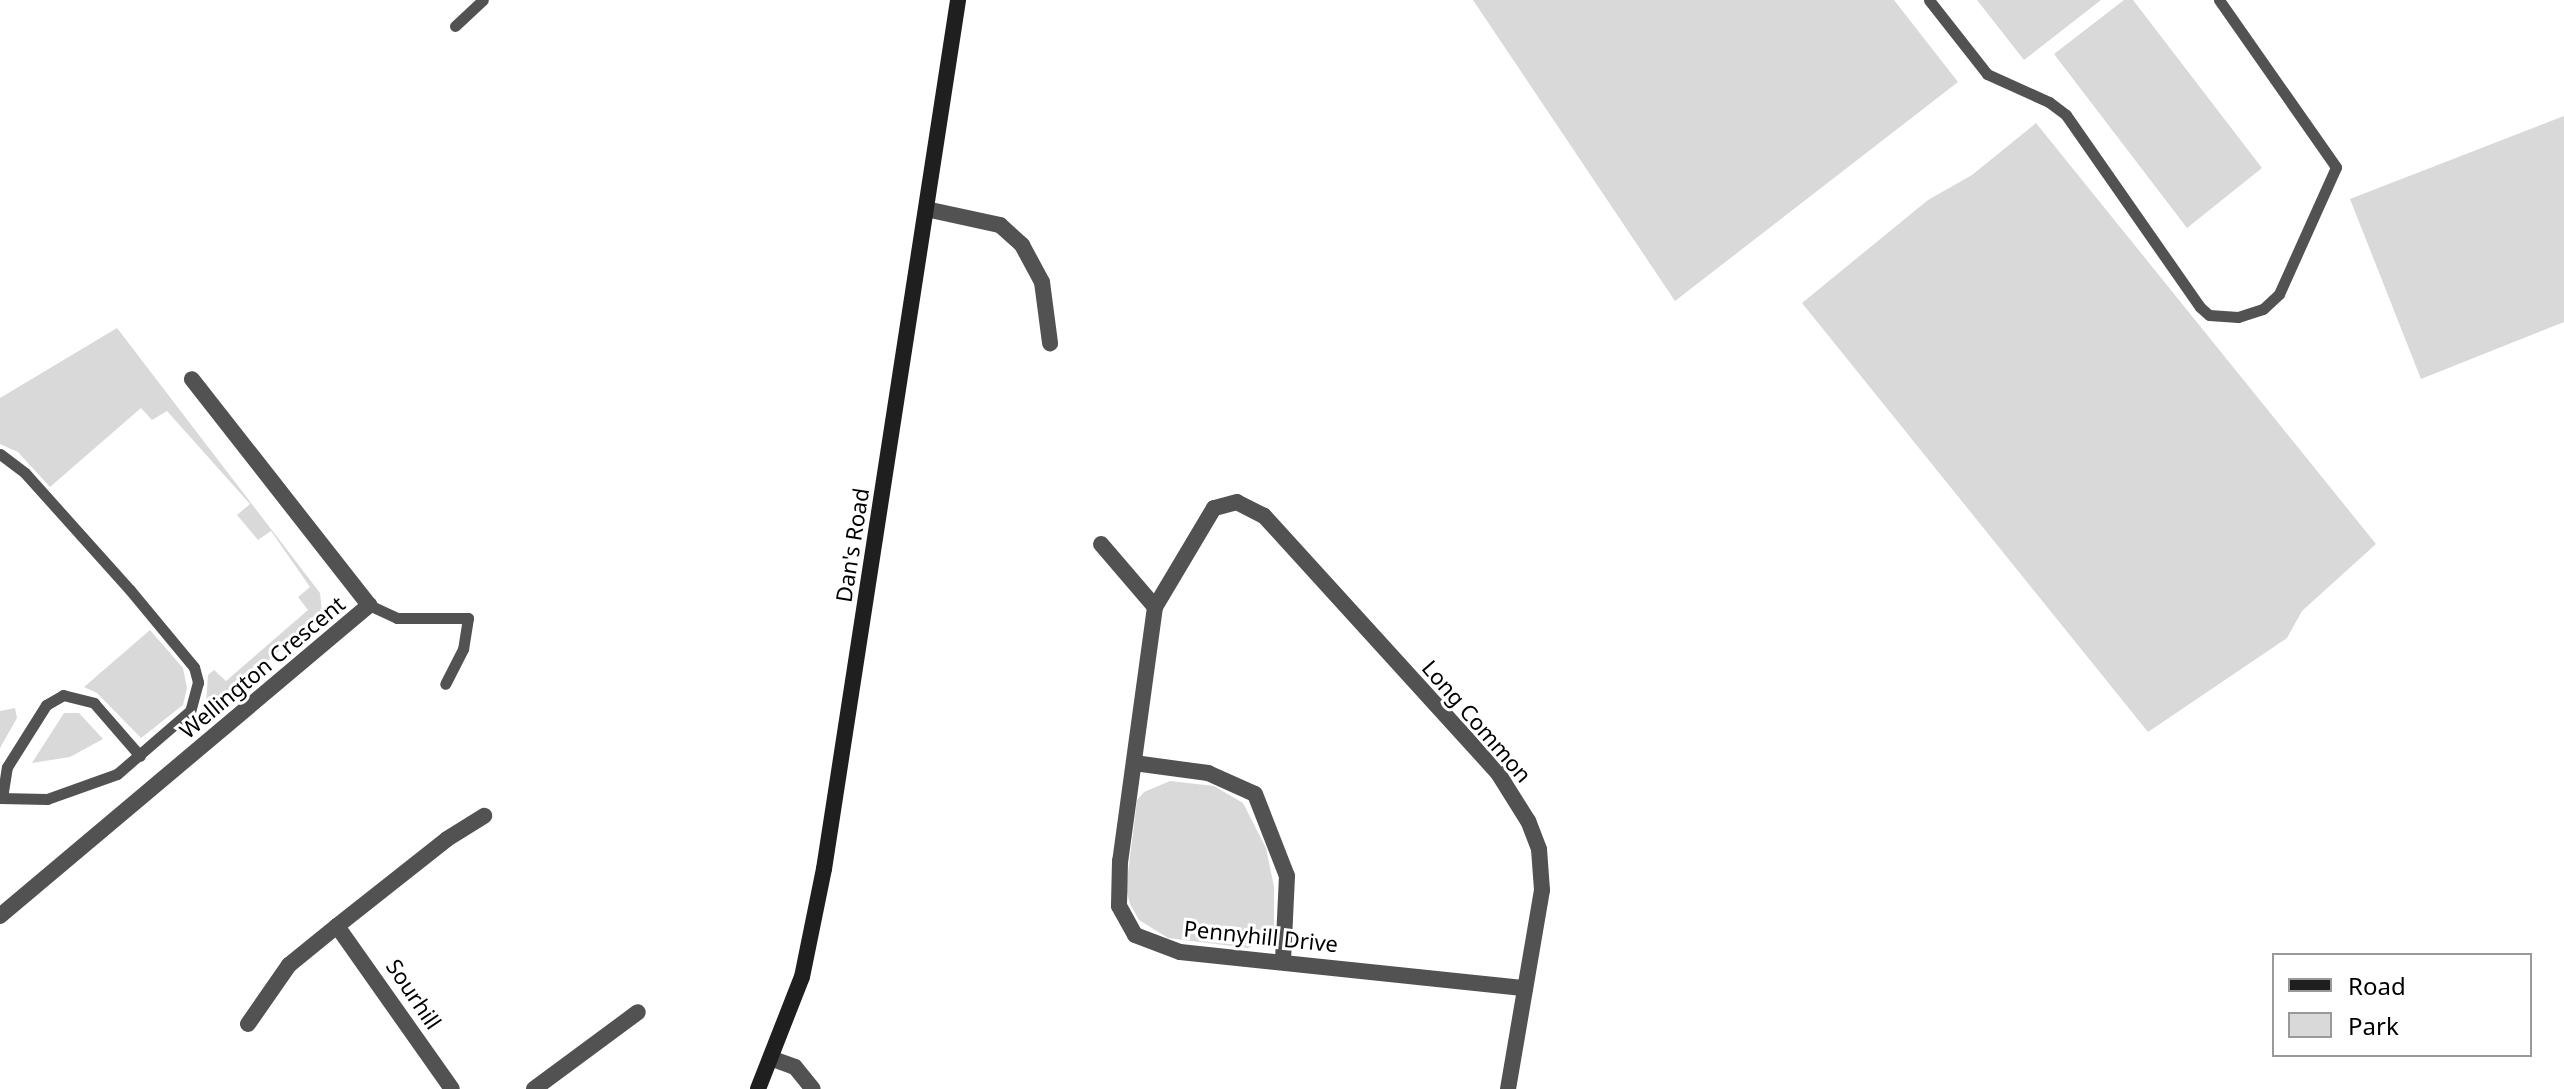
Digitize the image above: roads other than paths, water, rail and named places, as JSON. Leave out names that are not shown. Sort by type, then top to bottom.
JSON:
[{"type":"street","name":"Dan's Road","points":[[758,1089],[773,1059],[802,977],[824,869],[958,0]]},
{"type":"street","points":[[926,209],[983,218],[1013,234],[1042,282],[1050,343]]},
{"type":"street","name":"Wellington Crescent","points":[[0,916],[369,605],[192,379]]},
{"type":"street","name":"Pennyhill Drive","points":[[1227,502],[1208,513],[1155,607],[1119,906],[1135,935],[1180,952],[1283,960],[1525,988]]},
{"type":"street","name":"Long Common","points":[[1227,502],[1264,516],[1516,798],[1534,835],[1542,877],[1508,1089]]},
{"type":"street","points":[[1101,544],[1155,607]]},
{"type":"street","points":[[1134,763],[1208,773],[1255,794],[1287,876],[1283,960]]},
{"type":"street","points":[[248,1024],[289,965],[447,839],[484,816]]},
{"type":"street","name":"Sourhill","points":[[337,926],[452,1089]]},
{"type":"street","points":[[534,1089],[638,1012]]},
{"type":"street","points":[[773,1059],[795,1067],[813,1089]]},
{"type":"lane","points":[[455,26],[483,0]]},
{"type":"lane","points":[[1929,0],[1987,74],[2066,115],[2200,307],[2209,315],[2238,317],[2263,309],[2279,294],[2336,167],[2219,0]]},
{"type":"lane","points":[[0,454],[62,514],[194,667],[198,682],[190,711],[140,756],[117,774],[73,793],[1,798],[7,767],[46,705],[63,695],[94,703],[140,756]]},
{"type":"lane","points":[[369,605],[397,618],[468,618],[463,649],[445,684]]}]
